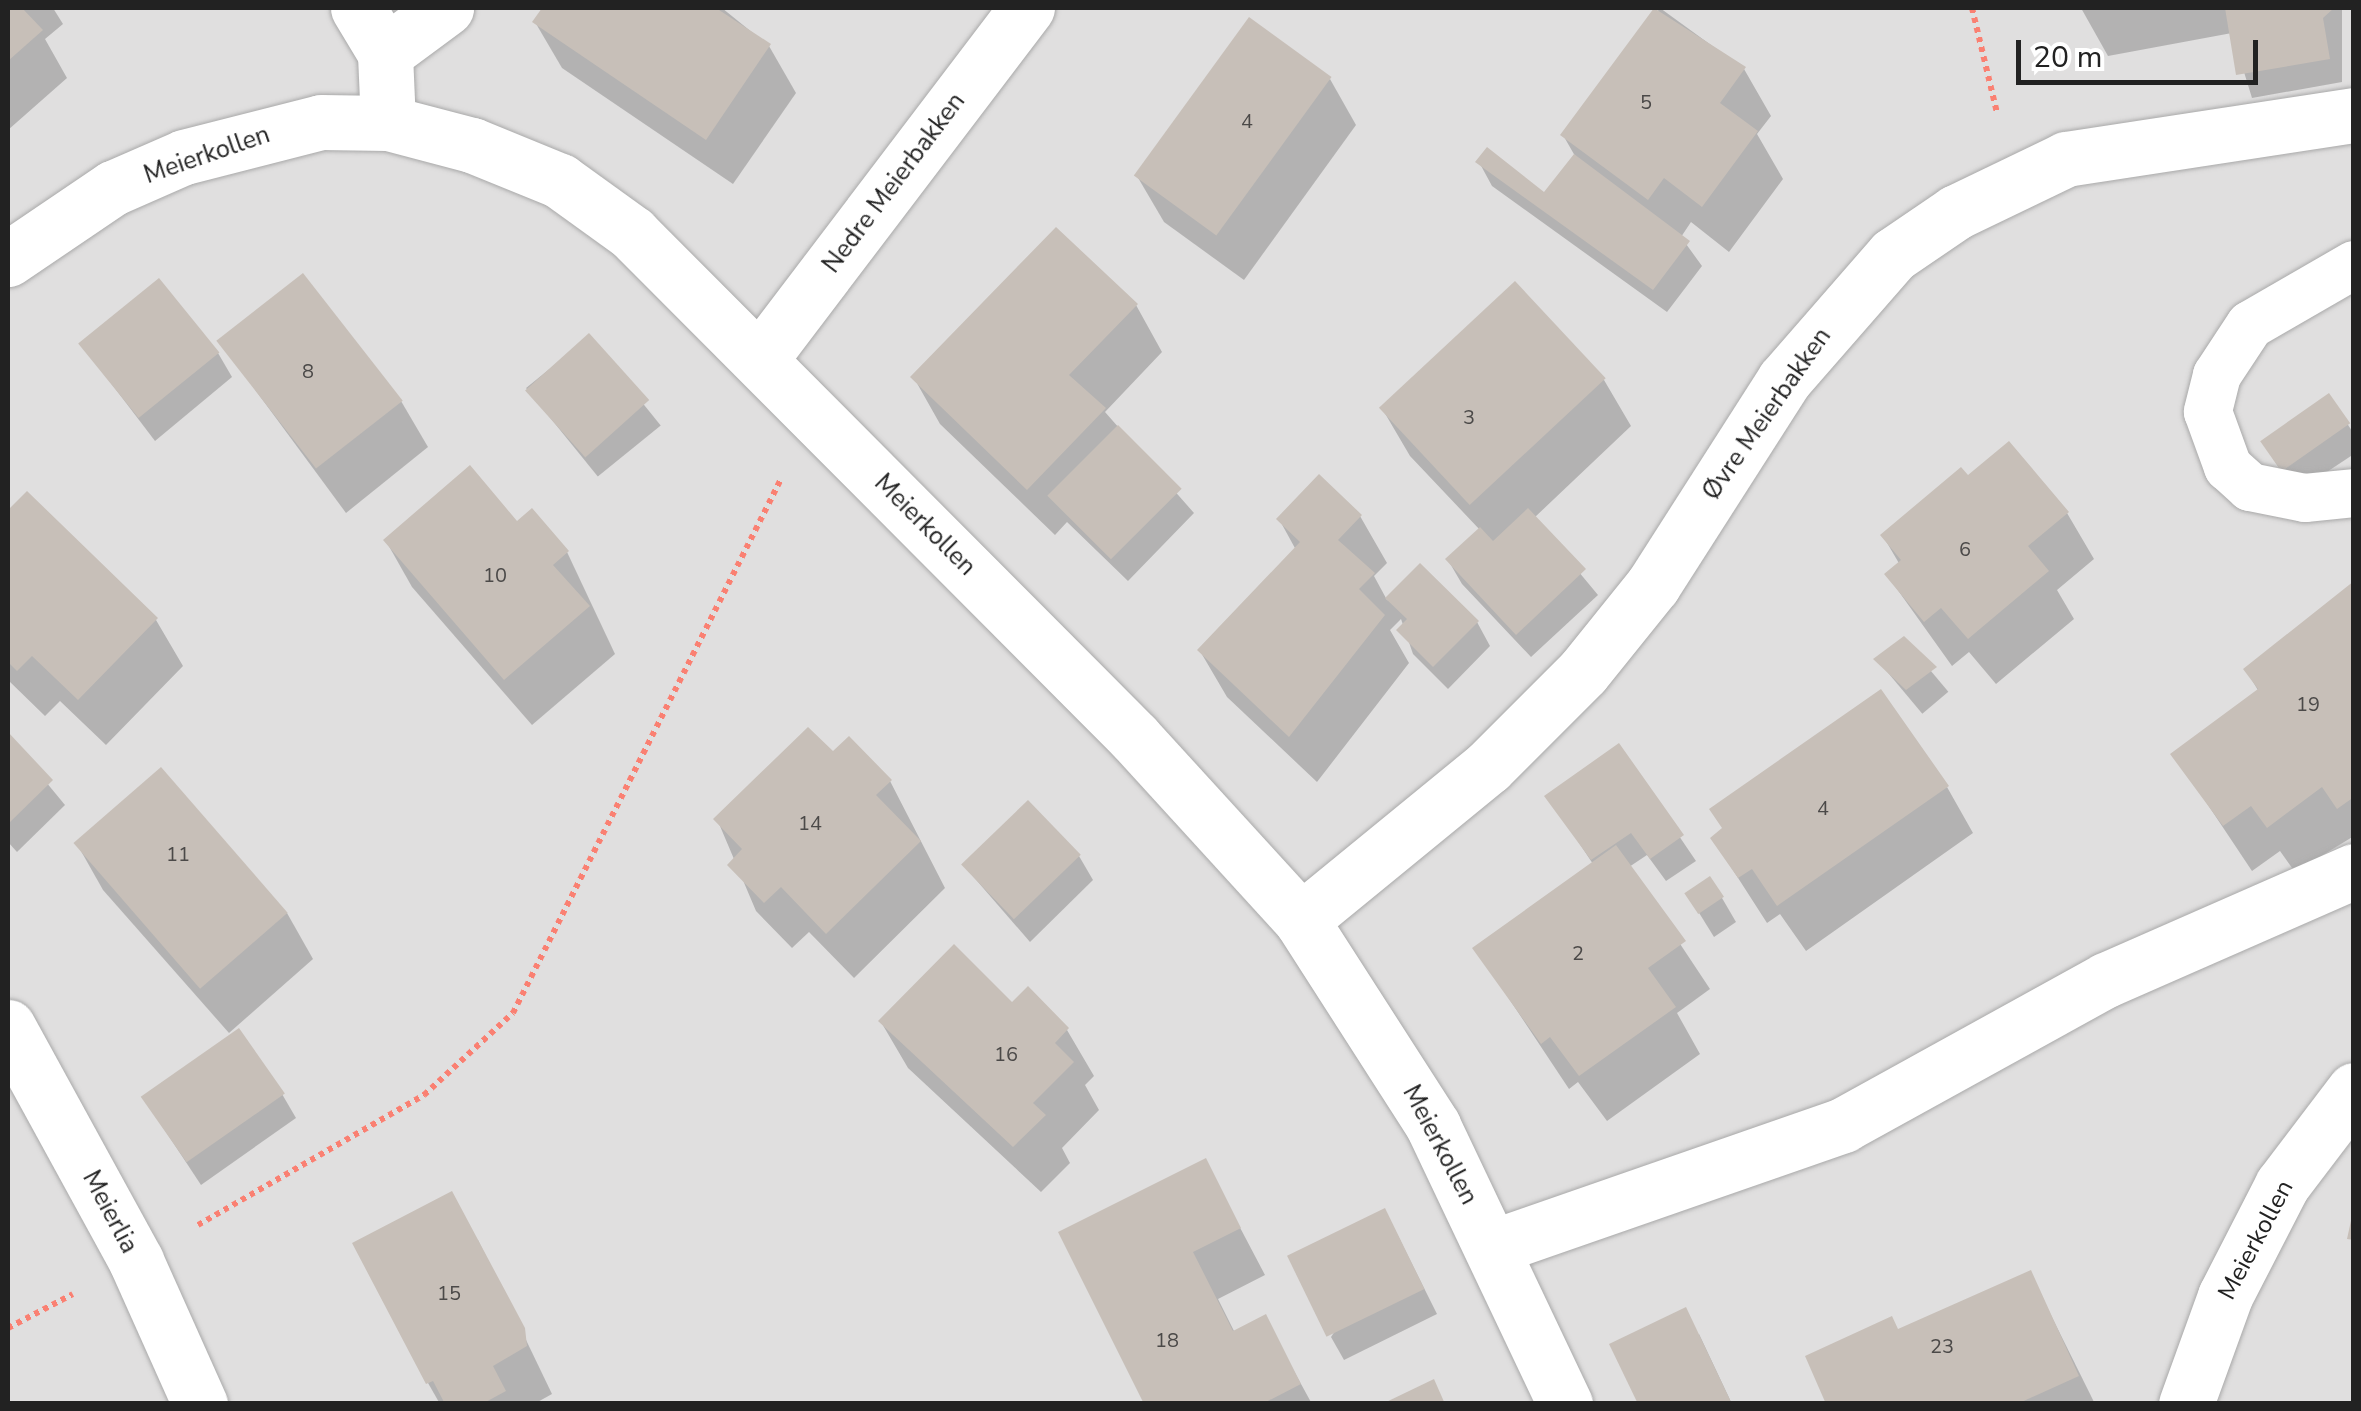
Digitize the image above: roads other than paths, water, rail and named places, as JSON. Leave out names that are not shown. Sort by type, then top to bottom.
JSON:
[{"type":"street","points":[[388,124],[371,30],[446,8]]},
{"type":"street","name":"Nedre Meierbakken","points":[[761,358],[1027,8]]},
{"type":"street","name":"Øvre Meierbakken","points":[[1300,920],[1488,767],[1583,672],[1653,585],[1784,380],[1892,255],[2015,180],[2123,146],[2354,115]]},
{"type":"street","name":"Meierkollen","points":[[8,259],[113,188],[184,157],[321,122],[388,124],[560,181],[632,233],[761,358],[1300,920],[1433,1126],[1565,1404]]},
{"type":"street","points":[[1493,1248],[1843,1125],[2106,980],[2354,871]]},
{"type":"street","name":"Meierlia","points":[[8,1026],[136,1261],[200,1404]]},
{"type":"street","name":"Meierkollen","points":[[2186,1404],[2225,1296],[2282,1185],[2354,1090]]},
{"type":"lane","points":[[2354,265],[2250,325],[2217,375],[2208,412],[2228,467],[2250,487],[2306,498],[2354,493]]}]
